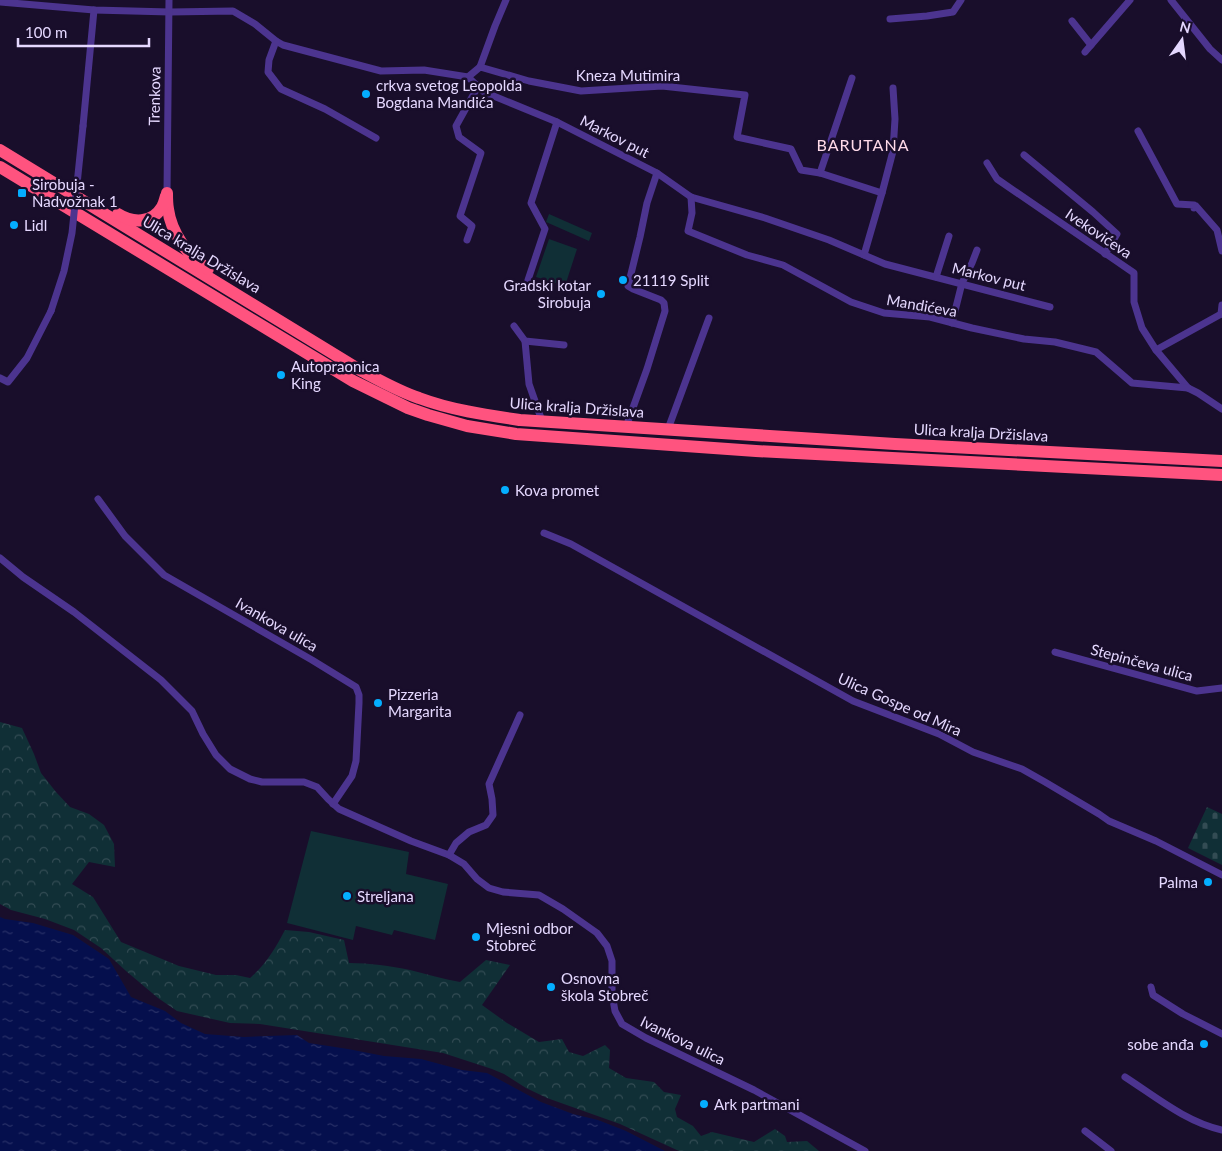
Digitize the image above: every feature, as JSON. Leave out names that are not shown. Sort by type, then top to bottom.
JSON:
[{"type":"highway","name":"Ulica kralja Držislava","points":[[0,150],[360,370],[418,398],[480,414],[520,420],[626,427],[914,445],[1222,461]]},
{"type":"highway","name":"Ulica kralja Držislava","points":[[0,167],[354,381],[408,408],[467,426],[516,434],[756,451],[1222,475]]},
{"type":"highway","points":[[88,204],[98,203],[125,219],[145,220],[156,215],[162,208],[167,193]]},
{"type":"highway","points":[[167,193],[168,210],[179,238],[188,252],[203,266],[220,277],[224,286]]},
{"type":"street","name":"Trenkova","points":[[167,193],[169,0]]},
{"type":"street","points":[[0,2],[94,10],[232,11],[255,24],[282,45],[381,71],[424,70],[468,77],[480,67],[506,0]]},
{"type":"street","points":[[890,18],[927,16],[953,12],[961,0]]},
{"type":"street","points":[[1085,52],[1130,0]]},
{"type":"street","points":[[1171,0],[1210,50],[1222,60]]},
{"type":"street","points":[[0,378],[8,382],[27,358],[51,311],[64,271],[72,233],[94,10]]},
{"type":"street","points":[[1072,21],[1091,45]]},
{"type":"street","points":[[276,41],[269,60],[268,72],[281,89],[326,110],[376,138]]},
{"type":"street","name":"Kneza Mutimira","points":[[480,67],[529,81],[581,91],[662,86],[745,95],[737,137],[791,149],[801,170],[820,173],[882,193]]},
{"type":"street","name":"Markov put","points":[[468,77],[484,92],[557,122],[657,173],[691,197],[765,218],[829,240],[885,264],[1050,307]]},
{"type":"street","points":[[820,173],[852,78]]},
{"type":"street","points":[[467,240],[472,226],[460,216],[481,153],[459,136],[456,126],[477,85]]},
{"type":"street","points":[[864,255],[893,151],[895,119],[893,88]]},
{"type":"street","points":[[528,280],[545,229],[531,203],[557,122]]},
{"type":"street","points":[[1138,131],[1177,204],[1194,205],[1194,208],[1196,206],[1217,230],[1222,251]]},
{"type":"street","name":"Ivekovićeva","points":[[1024,155],[1117,234],[1105,254]]},
{"type":"street","name":"Ivekovićeva","points":[[987,164],[997,179],[1134,273],[1134,302],[1142,328],[1156,350],[1188,388],[1222,409]]},
{"type":"street","points":[[626,427],[666,311],[661,300],[628,286],[647,203],[657,173]]},
{"type":"street","name":"Mandićeva","points":[[691,197],[692,213],[688,231],[747,255],[782,265],[851,302],[884,313],[930,317],[1024,339],[1055,342],[1096,352],[1132,384],[1188,388]]},
{"type":"street","points":[[936,277],[949,236]]},
{"type":"street","points":[[952,323],[962,283],[977,250]]},
{"type":"street","points":[[1156,350],[1221,315],[1222,305]]},
{"type":"street","points":[[668,429],[709,318]]},
{"type":"street","points":[[514,326],[525,341],[529,384],[542,421]]},
{"type":"street","points":[[525,341],[564,345]]},
{"type":"street","name":"Ivankova ulica","points":[[98,499],[125,536],[164,575],[356,687],[359,695],[356,761],[352,776],[333,804]]},
{"type":"street","name":"Ulica Gospe od Mira","points":[[544,533],[571,544],[852,701],[939,734],[973,752],[1022,769],[1092,809],[1109,821],[1156,841],[1222,876]]},
{"type":"street","name":"Ivankova ulica","points":[[0,558],[23,577],[74,612],[161,680],[192,712],[216,755],[230,769],[250,779],[262,782],[304,782],[317,787],[339,809],[448,855],[464,864],[488,888],[503,892],[539,895],[563,909],[596,933],[607,946],[612,962],[612,994],[615,1011],[622,1024],[646,1038],[754,1090],[865,1151]]},
{"type":"street","name":"Stepinčeva ulica","points":[[1054,652],[1197,691],[1222,688]]},
{"type":"street","points":[[448,855],[456,843],[469,832],[486,825],[493,815],[489,784],[520,715]]},
{"type":"street","points":[[1150,988],[1153,995],[1183,1014],[1222,1034]]},
{"type":"street","points":[[1125,1077],[1186,1116],[1209,1127],[1222,1130]]},
{"type":"street","points":[[1085,1131],[1111,1151]]},
{"type":"green space","points":[[549,214],[592,233],[589,241],[546,222]]},
{"type":"green space","points":[[549,239],[577,249],[565,286],[536,277]]},
{"type":"green space","points":[[0,722],[22,728],[41,773],[56,792],[70,807],[89,814],[104,825],[114,844],[115,867],[89,862],[72,884],[93,897],[121,942],[179,966],[216,975],[236,975],[250,978],[270,956],[285,930],[309,932],[344,940],[349,963],[395,967],[460,982],[486,960],[510,965],[482,1005],[507,1023],[539,1042],[562,1039],[569,1052],[583,1056],[605,1045],[610,1050],[609,1068],[626,1078],[654,1082],[664,1092],[681,1095],[675,1109],[677,1117],[693,1126],[701,1136],[712,1132],[754,1142],[775,1129],[785,1136],[787,1142],[807,1141],[819,1151],[679,1151],[620,1124],[547,1098],[492,1069],[443,1053],[260,1024],[230,1023],[177,1011],[158,998],[101,948],[74,930],[45,919],[11,910],[0,904]]},
{"type":"green space","points":[[1207,807],[1222,814],[1222,865],[1188,848]]},
{"type":"green space","name":"Streljana","points":[[311,831],[409,852],[406,874],[448,884],[435,940],[394,930],[392,935],[356,926],[353,940],[287,923]]},
{"type":"water","points":[[0,917],[33,923],[73,935],[109,959],[131,997],[165,1011],[181,1023],[205,1034],[244,1037],[297,1035],[309,1043],[384,1056],[421,1059],[462,1070],[487,1073],[541,1102],[626,1131],[665,1151],[0,1151]]},
{"type":"place","name":"crkva svetog Leopolda Bogdana Mandića","points":[[366,94]]},
{"type":"place","name":"Sirobuja - Nadvožnak 1","points":[[22,193]]},
{"type":"place","name":"Lidl","points":[[14,225]]},
{"type":"place","name":"21119 Split","points":[[623,280]]},
{"type":"place","name":"Gradski kotar Sirobuja","points":[[601,294]]},
{"type":"place","name":"Autopraonica King","points":[[281,375]]},
{"type":"place","name":"Kova promet","points":[[505,490]]},
{"type":"place","name":"Pizzeria Margarita","points":[[378,703]]},
{"type":"place","name":"Palma","points":[[1208,882]]},
{"type":"place","name":"Streljana","points":[[347,896]]},
{"type":"place","name":"Mjesni odbor Stobreč","points":[[476,937]]},
{"type":"place","name":"Osnovna škola Stobreč","points":[[551,987]]},
{"type":"place","name":"sobe anđa","points":[[1204,1044]]},
{"type":"place","name":"Ark partmani","points":[[704,1104]]},
{"type":"district","name":"BARUTANA","points":[[863,144]]}]
